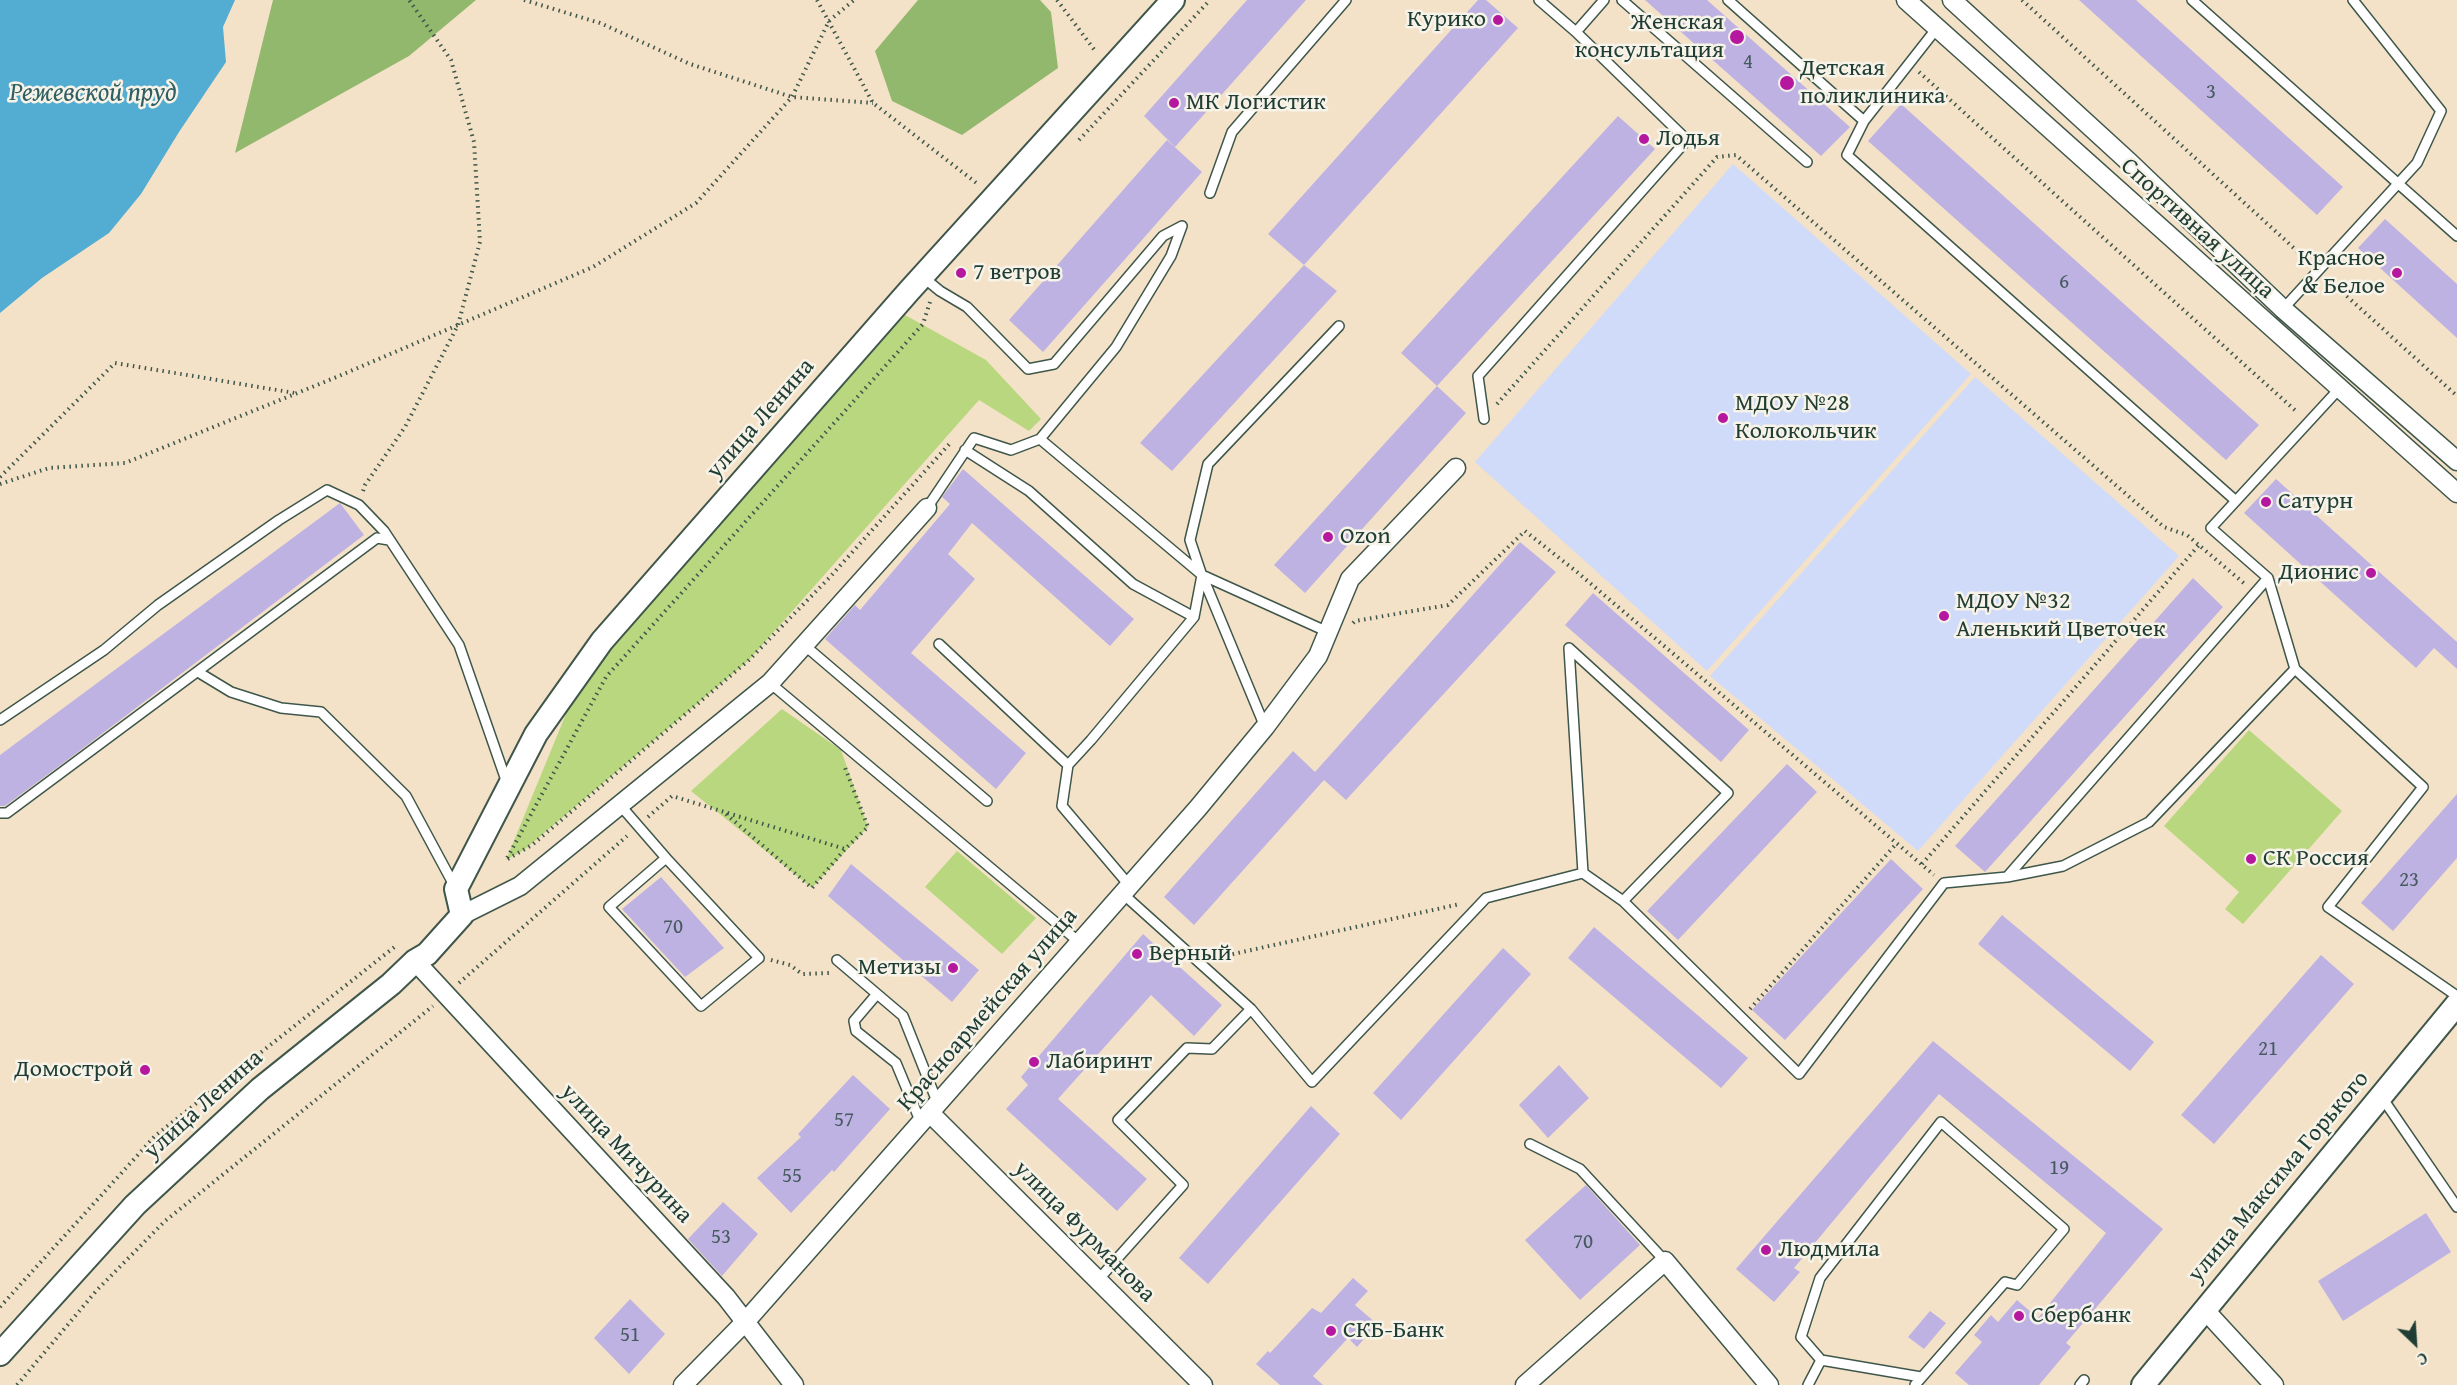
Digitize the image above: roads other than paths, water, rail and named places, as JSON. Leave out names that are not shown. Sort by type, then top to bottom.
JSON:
[{"type":"street","name":"улица Ленина","points":[[456,889],[537,734],[602,641],[922,275],[1173,0]]},
{"type":"street","name":"Спортивная улица","points":[[1906,0],[2457,493]]},
{"type":"street","name":"Спортивная улица","points":[[1952,0],[2129,162],[2283,309],[2457,461]]},
{"type":"street","name":"Красноармейская улица","points":[[683,1385],[746,1321],[1198,808],[1265,727],[1318,656],[1350,579],[1456,468]]},
{"type":"street","name":"улица Ленина","points":[[0,1354],[135,1205],[260,1089],[391,984],[415,961],[427,954],[462,915],[520,886],[770,683],[802,644],[927,508]]},
{"type":"street","points":[[456,889],[462,915]]},
{"type":"street","name":"улица Мичурина","points":[[415,961],[746,1321],[794,1385]]},
{"type":"street","name":"улица Максима Горького","points":[[2143,1385],[2457,1005]]},
{"type":"street","name":"улица Фурманова","points":[[930,1113],[1203,1385]]},
{"type":"street","points":[[1525,1385],[1665,1260],[1769,1385]]},
{"type":"street","points":[[2204,1309],[2274,1385]]},
{"type":"lane","points":[[1210,193],[1232,132],[1346,0]]},
{"type":"lane","points":[[1484,419],[1478,376],[1687,140],[1576,32],[1539,0]]},
{"type":"lane","points":[[1576,32],[1604,0]]},
{"type":"lane","points":[[1622,0],[1807,162]]},
{"type":"lane","points":[[1728,0],[1864,121]]},
{"type":"lane","points":[[2192,0],[2457,236]]},
{"type":"lane","points":[[2283,309],[2417,164],[2441,111],[2353,0]]},
{"type":"lane","points":[[1937,28],[1864,121],[1847,155],[2236,501]]},
{"type":"lane","points":[[922,275],[940,291],[967,307],[1028,369],[1054,364],[1163,236],[1182,226],[1171,256],[1116,347],[1040,439],[1011,450],[974,438],[927,508]]},
{"type":"lane","points":[[1265,727],[1202,575],[1190,540],[1208,464],[1339,326]]},
{"type":"lane","points":[[2339,389],[2211,528],[2268,578],[2295,669],[2423,787],[2328,907],[2457,996]]},
{"type":"lane","points":[[1040,439],[1202,575],[1328,632]]},
{"type":"lane","points":[[965,450],[1029,491],[1133,584],[1194,617]]},
{"type":"lane","points":[[0,720],[104,650],[158,605],[279,520],[327,490],[359,504],[389,540],[459,645],[509,788]]},
{"type":"lane","points":[[0,813],[7,813],[377,538],[389,540]]},
{"type":"lane","points":[[1202,575],[1194,617],[1068,765],[1062,806],[1126,889],[1251,1009],[1312,1082],[1486,898],[1583,873],[1623,901],[1799,1074],[1944,883],[2007,877],[2063,866],[2149,822],[2295,669]]},
{"type":"lane","points":[[2007,877],[2268,578]]},
{"type":"lane","points":[[802,644],[987,801]]},
{"type":"lane","points":[[939,644],[1068,765]]},
{"type":"lane","points":[[1583,873],[1569,648],[1728,793],[1623,901]]},
{"type":"lane","points":[[198,672],[231,692],[281,708],[321,712],[406,796],[456,889]]},
{"type":"lane","points":[[770,683],[1079,942]]},
{"type":"lane","points":[[620,806],[759,958],[701,1006],[609,907],[666,858]]},
{"type":"lane","points":[[837,960],[903,1016],[930,1113]]},
{"type":"lane","points":[[877,993],[854,1021],[856,1031],[896,1063],[930,1113]]},
{"type":"lane","points":[[1098,1280],[1183,1185],[1118,1120],[1187,1048],[1212,1049],[1251,1009]]},
{"type":"lane","points":[[2381,1096],[2457,1207]]},
{"type":"lane","points":[[1914,1385],[2005,1282],[2017,1285],[2064,1229],[1941,1122],[1820,1278],[1801,1337],[1821,1360],[1921,1377]]},
{"type":"lane","points":[[1530,1144],[1580,1169],[1665,1260]]},
{"type":"lane","points":[[1808,1385],[1821,1360]]},
{"type":"water","name":"Режевской пруд","points":[[0,0],[235,0],[223,27],[226,62],[141,194],[109,233],[42,278],[0,313]]},
{"type":"place","name":"Курико","points":[[1498,20]]},
{"type":"place","name":"Женская консультация","points":[[1737,37]]},
{"type":"place","name":"Детская поликлиника","points":[[1787,83]]},
{"type":"place","name":"МК Логистик","points":[[1174,103]]},
{"type":"place","name":"Лодья","points":[[1644,139]]},
{"type":"place","name":"7 ветров","points":[[961,273]]},
{"type":"place","name":"Красное & Белое","points":[[2397,273]]},
{"type":"place","name":"МДОУ №28 Колокольчик","points":[[1723,418]]},
{"type":"place","name":"Сатурн","points":[[2266,502]]},
{"type":"place","name":"Ozon","points":[[1328,537]]},
{"type":"place","name":"Дионис","points":[[2371,573]]},
{"type":"place","name":"МДОУ №32 Аленький Цветочек","points":[[1944,616]]},
{"type":"place","name":"СК Россия","points":[[2251,859]]},
{"type":"place","name":"Верный","points":[[1137,954]]},
{"type":"place","name":"Метизы","points":[[953,968]]},
{"type":"place","name":"Лабиринт","points":[[1034,1062]]},
{"type":"place","name":"Домострой","points":[[145,1070]]},
{"type":"place","name":"Людмила","points":[[1766,1250]]},
{"type":"place","name":"Сбербанк","points":[[2019,1316]]},
{"type":"place","name":"СКБ-Банк","points":[[1331,1331]]}]
